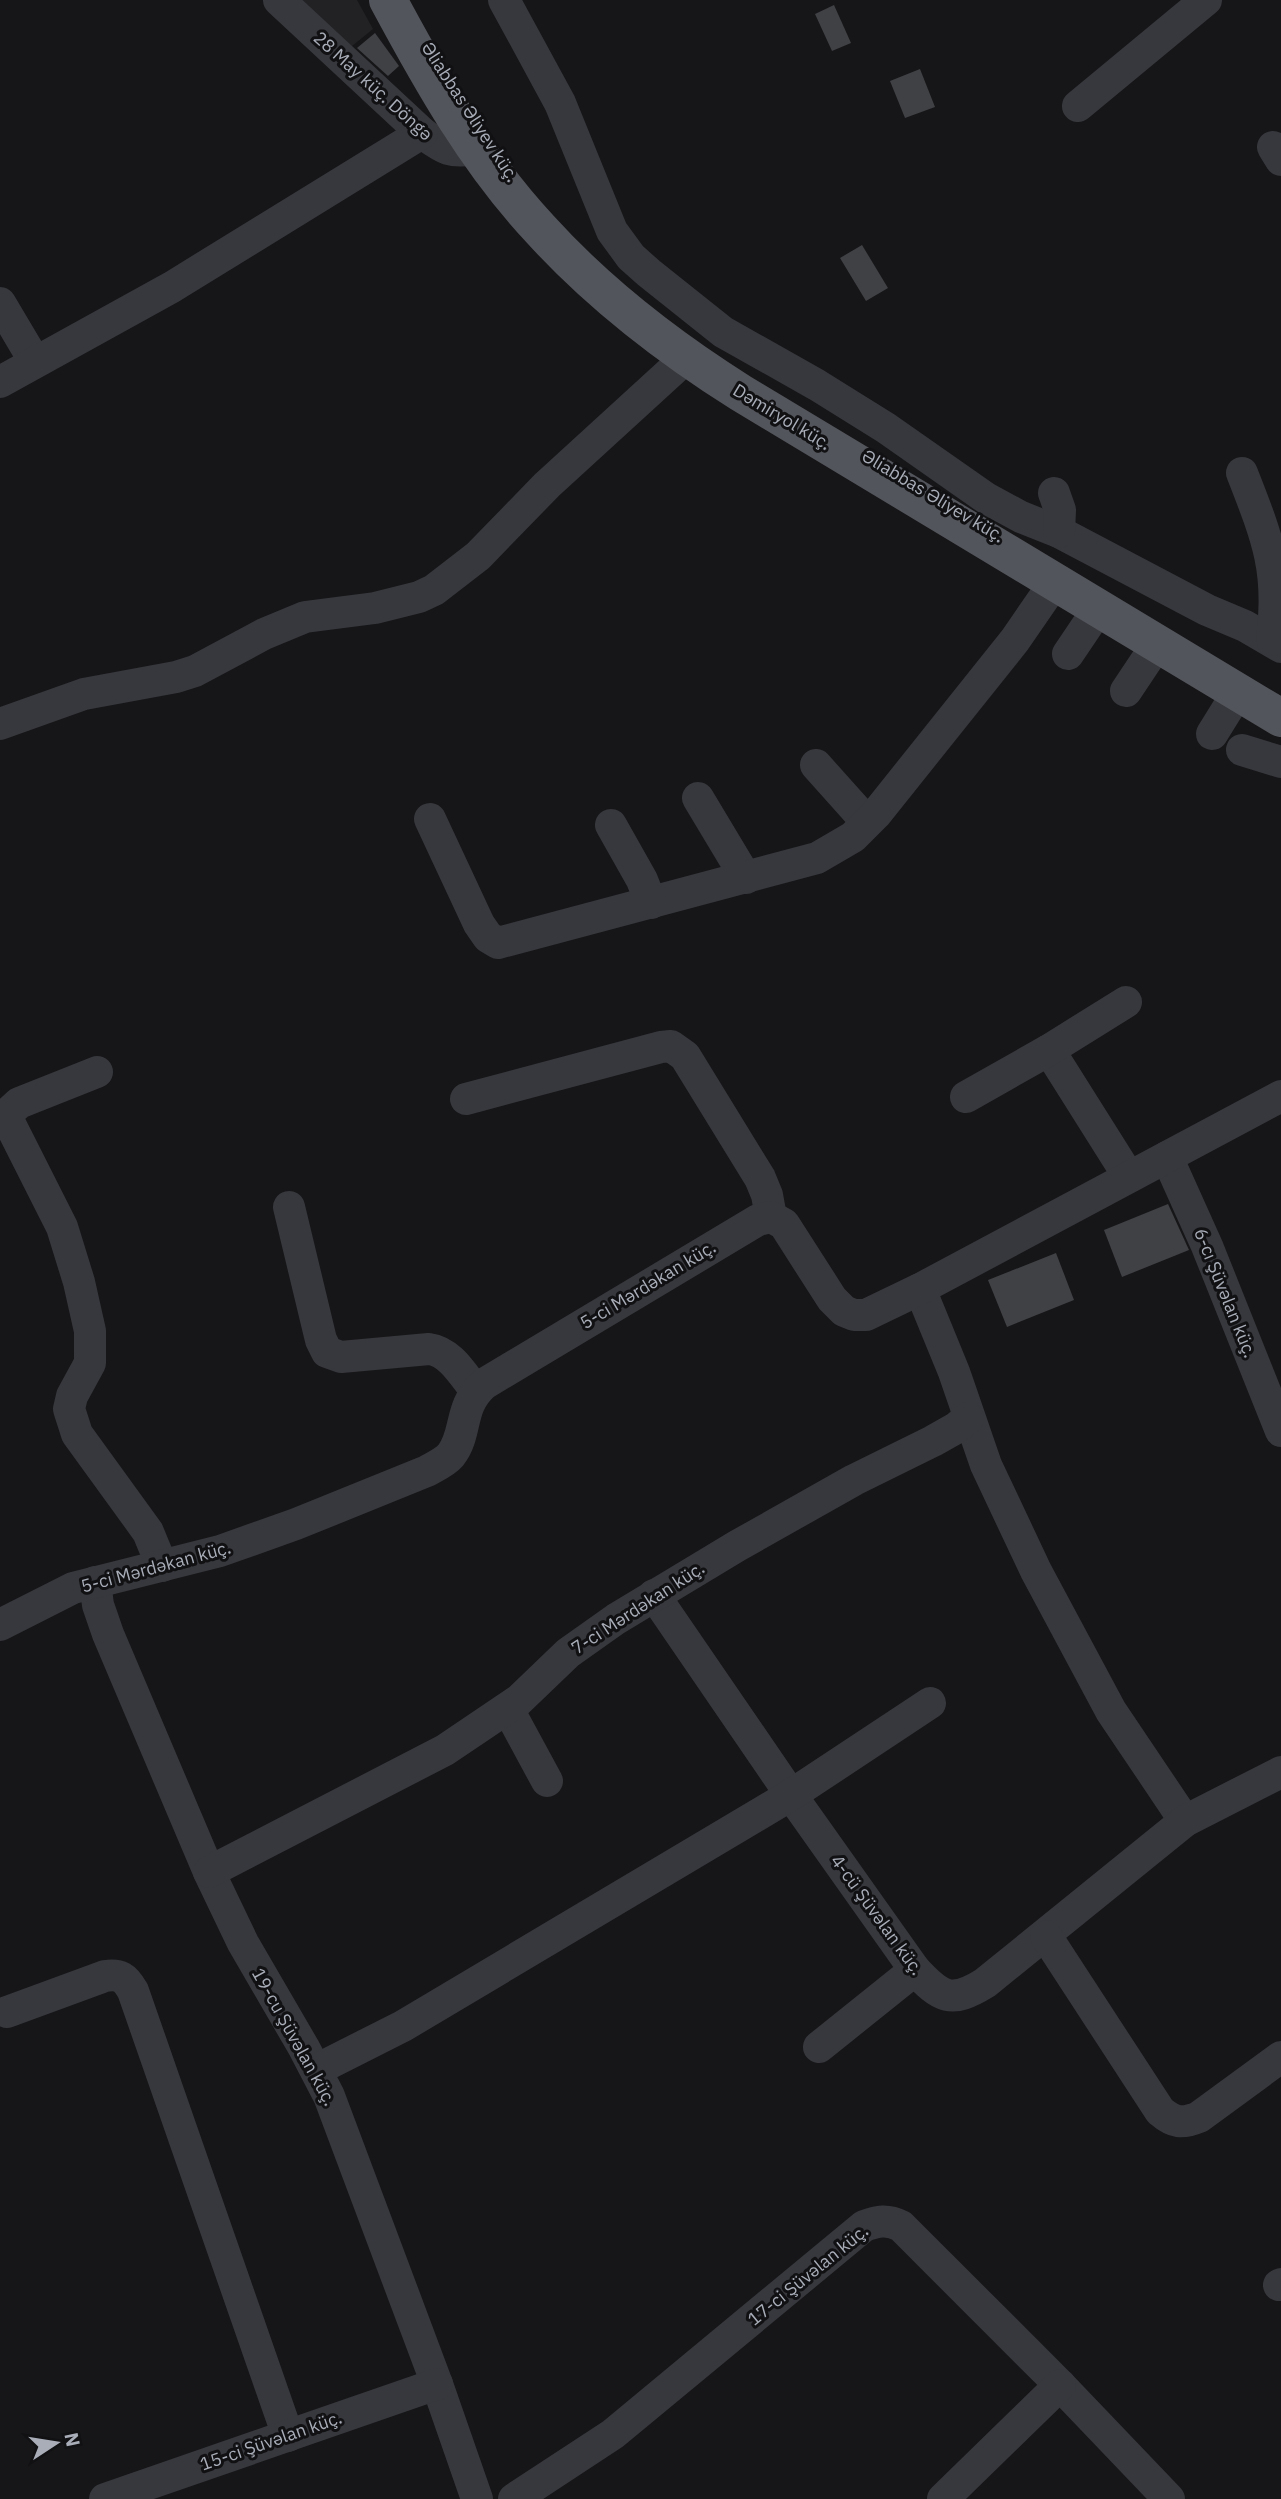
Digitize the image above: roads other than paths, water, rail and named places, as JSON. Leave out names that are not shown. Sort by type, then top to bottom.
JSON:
[{"type":"main road","name":"Dəmiryol küç.","points":[[388,0],[435,84],[477,149],[539,229],[627,311],[687,357],[741,393],[1281,718]]},
{"type":"main road","name":"Əliabbas Əliyev küç.","points":[[400,0],[487,144],[520,188],[584,258],[636,304],[719,366],[1281,705]]},
{"type":"street","name":"28 May küç. Döngə","points":[[279,0],[422,133],[453,152],[477,149]]},
{"type":"street","points":[[504,0],[560,103],[612,231],[631,257],[723,332],[886,428],[986,498],[1021,517],[1059,532],[1276,644],[1277,574],[1269,542],[1242,473]]},
{"type":"street","points":[[1078,106],[1206,0]]},
{"type":"street","points":[[0,382],[172,287],[422,133]]},
{"type":"street","points":[[0,303],[35,362]]},
{"type":"street","points":[[0,724],[84,694],[195,671],[264,634],[305,617],[376,608],[426,594],[453,577],[478,556],[547,485],[687,357]]},
{"type":"street","points":[[1054,494],[1060,510],[1059,532]]},
{"type":"street","points":[[430,819],[479,924],[488,937],[498,943],[817,858],[853,837],[867,822],[1016,640],[1055,582]]},
{"type":"street","points":[[1068,654],[1099,608]]},
{"type":"street","points":[[1126,691],[1158,643]]},
{"type":"street","points":[[1212,733],[1238,692]]},
{"type":"street","points":[[1242,750],[1281,762]]},
{"type":"street","points":[[816,765],[867,822]]},
{"type":"street","points":[[698,798],[747,878]]},
{"type":"street","points":[[611,825],[642,880],[651,903]]},
{"type":"street","points":[[966,1097],[1126,1002]]},
{"type":"street","points":[[466,1099],[661,1046],[671,1046],[685,1056],[760,1178],[767,1195],[771,1217],[779,1219],[791,1232],[832,1299],[844,1311],[854,1315],[866,1315],[920,1289],[1281,1096]]},
{"type":"street","points":[[1049,1050],[1129,1177]]},
{"type":"street","points":[[97,1072],[19,1103],[7,1114],[15,1136],[62,1227],[79,1282],[90,1331],[90,1363],[72,1396],[69,1409],[72,1421],[78,1434],[148,1532],[162,1566]]},
{"type":"street","name":"6-cı Şüvəlan küç.","points":[[1167,1157],[1207,1246],[1281,1431]]},
{"type":"street","points":[[289,1208],[321,1340],[327,1352],[341,1357],[438,1350],[446,1354],[476,1391]]},
{"type":"street","name":"5-ci Mərdəkan küç.","points":[[0,1625],[52,1597],[95,1582],[209,1554],[254,1539],[428,1471],[443,1462],[455,1448],[465,1409],[476,1391],[753,1222],[771,1217]]},
{"type":"street","points":[[920,1289],[1002,1500],[1081,1659],[1111,1711],[1185,1821]]},
{"type":"street","name":"7-ci Mərdəkan küç.","points":[[209,1872],[445,1750],[508,1710],[581,1642],[654,1595],[854,1480],[956,1429],[968,1418]]},
{"type":"street","name":"19-cu Şüvəlan küç.","points":[[95,1582],[108,1634],[209,1872],[243,1944],[316,2070],[349,2145],[477,2499]]},
{"type":"street","name":"4-cü Şüvəlan küç.","points":[[654,1595],[915,1970],[933,1990],[946,1996],[958,1996],[985,1983],[1185,1821],[1281,1772]]},
{"type":"street","points":[[316,2070],[403,2026],[791,1795],[930,1703]]},
{"type":"street","points":[[508,1710],[547,1781]]},
{"type":"street","points":[[1046,1936],[1160,2111],[1171,2120],[1185,2123],[1199,2117],[1281,2057]]},
{"type":"street","points":[[819,2047],[915,1970]]},
{"type":"street","points":[[7,2012],[104,1976],[118,1975],[126,1980],[133,1990],[288,2435]]},
{"type":"street","name":"17-ci Şüvəlan küç.","points":[[514,2499],[613,2434],[864,2226],[878,2221],[890,2221],[901,2226],[1169,2499]]},
{"type":"street","name":"15-ci Şüvəlan küç.","points":[[105,2499],[437,2384]]},
{"type":"street","points":[[943,2499],[1060,2385]]}]
